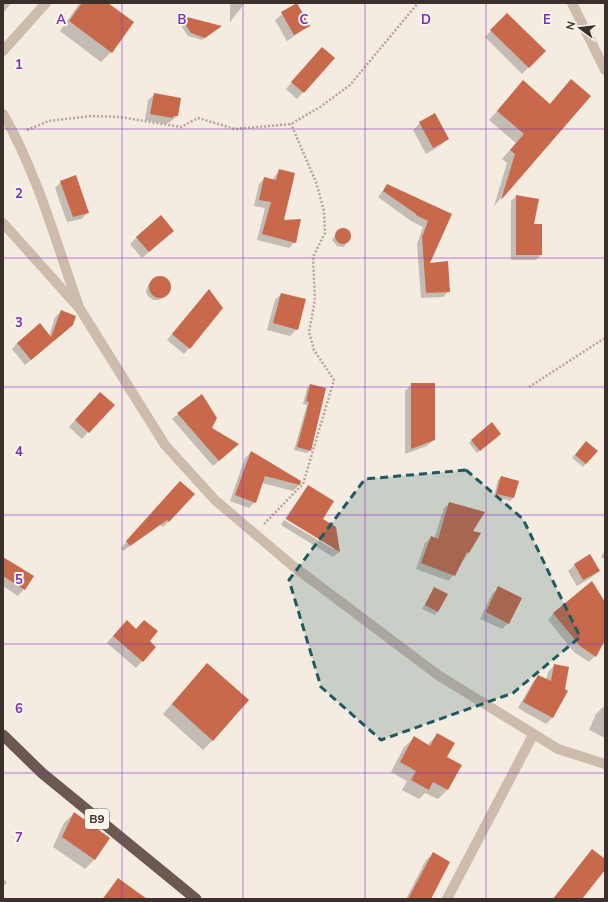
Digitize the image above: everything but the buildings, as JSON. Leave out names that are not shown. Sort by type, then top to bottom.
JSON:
[{"type":"highway","name":"B9","points":[[3,735],[42,773],[196,899]]},
{"type":"street","points":[[3,50],[46,3]]},
{"type":"street","points":[[572,3],[605,70]]},
{"type":"street","points":[[3,114],[15,134],[46,212],[80,309]]},
{"type":"street","points":[[3,223],[80,309],[165,445],[215,500],[254,531],[293,566],[438,675],[533,735],[558,749],[605,764]]},
{"type":"street","points":[[447,899],[533,735]]},
{"type":"path","points":[[15,134],[49,121],[91,116],[120,117],[181,127],[198,118],[235,128],[291,124],[320,107],[350,85],[418,3]]},
{"type":"path","points":[[254,531],[269,521],[304,484],[334,380],[314,350],[309,332],[315,300],[313,257],[325,233],[324,211],[316,182],[291,124]]},
{"type":"path","points":[[528,387],[605,338]]},
{"type":"highlighted area","points":[[466,470],[523,519],[580,637],[513,693],[381,740],[321,687],[289,580],[365,479]]}]
